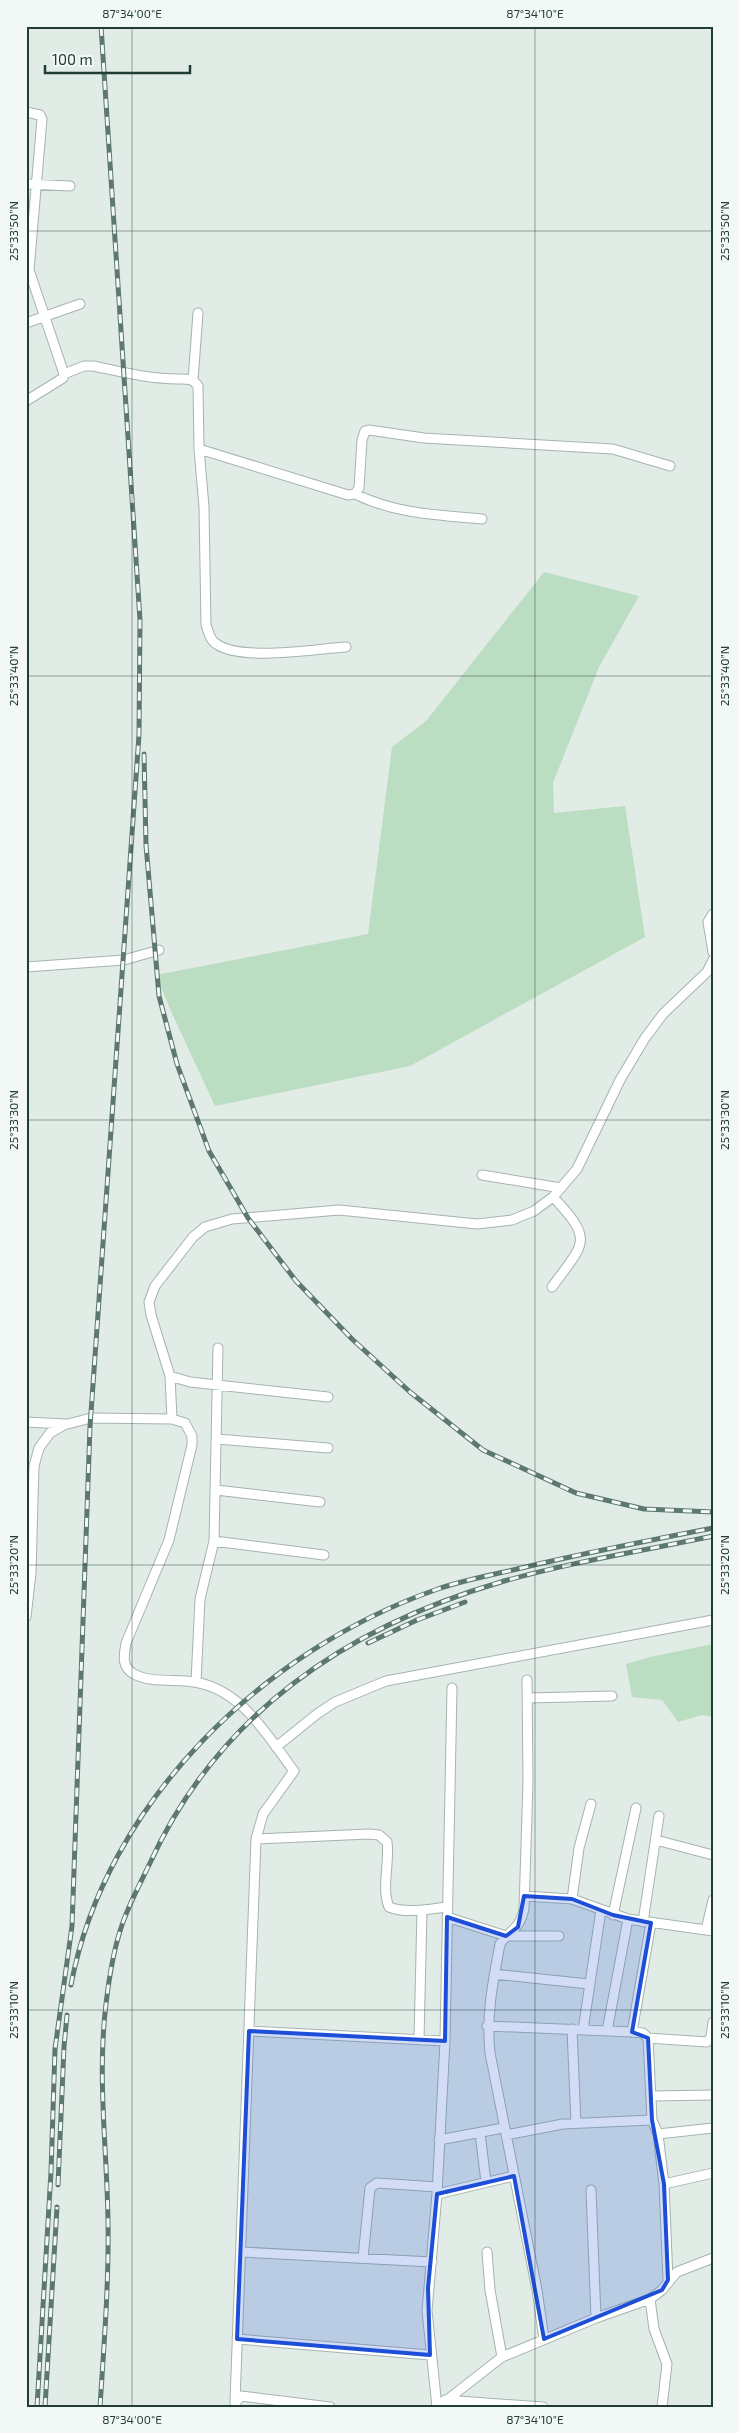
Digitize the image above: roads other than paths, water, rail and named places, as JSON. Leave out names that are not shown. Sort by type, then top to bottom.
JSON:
[{"type":"street","points":[[26,112],[40,115],[42,119],[37,185],[30,229],[28,272],[64,374]]},
{"type":"street","points":[[26,184],[70,186]]},
{"type":"street","points":[[26,323],[44,315],[80,304]]},
{"type":"street","points":[[198,313],[193,380],[199,390],[199,449],[204,507],[206,625],[213,642],[218,646],[235,651],[263,653],[346,647]]},
{"type":"street","points":[[26,401],[63,378],[64,374],[84,366],[93,366],[145,377],[193,380]]},
{"type":"street","points":[[355,494],[360,485],[362,440],[365,432],[369,430],[424,438],[613,449],[670,466]]},
{"type":"street","points":[[199,449],[348,496],[355,494],[373,503],[407,512],[482,520]]},
{"type":"street","points":[[713,914],[708,922],[713,952]]},
{"type":"street","points":[[26,967],[124,960],[159,950]]},
{"type":"street","points":[[172,1419],[170,1376],[150,1315],[151,1293],[193,1237],[211,1224],[232,1219],[339,1210],[477,1224],[512,1220],[534,1211],[553,1198],[577,1169],[620,1080],[645,1038],[663,1014],[712,964]]},
{"type":"street","points":[[482,1175],[561,1188]]},
{"type":"street","points":[[552,1287],[580,1249],[582,1238],[572,1217],[553,1198]]},
{"type":"street","points":[[196,1682],[200,1599],[214,1541],[218,1348]]},
{"type":"street","points":[[170,1376],[190,1382],[328,1397]]},
{"type":"street","points":[[26,1617],[31,1572],[34,1466],[39,1448],[50,1433],[67,1424],[91,1418],[172,1419],[185,1423],[192,1436],[191,1453],[169,1540],[126,1643],[124,1660],[127,1668],[134,1674],[145,1678],[196,1682],[216,1688],[241,1704],[294,1772],[263,1814],[256,1839],[235,2404]]},
{"type":"street","points":[[26,1422],[67,1424]]},
{"type":"street","points":[[217,1438],[328,1448]]},
{"type":"street","points":[[216,1490],[320,1502]]},
{"type":"street","points":[[214,1541],[324,1555]]},
{"type":"street","points":[[276,1747],[335,1702],[386,1681],[713,1620]]},
{"type":"street","points":[[527,1680],[528,1782],[524,1909],[518,1927],[506,1936],[500,1944],[494,1974],[488,2026],[490,2053],[537,2290],[544,2339]]},
{"type":"street","points":[[437,2407],[430,2355],[427,2311],[437,2190],[445,2042],[452,1688]]},
{"type":"street","points":[[528,1698],[612,1696]]},
{"type":"street","points":[[572,1898],[579,1848],[591,1804]]},
{"type":"street","points":[[613,1915],[636,1808]]},
{"type":"street","points":[[632,2032],[659,1816]]},
{"type":"street","points":[[256,1839],[379,1835],[387,1842],[389,1852],[386,1899],[389,1907],[397,1910],[447,1912],[506,1936],[559,1936]]},
{"type":"street","points":[[656,1840],[713,1855]]},
{"type":"street","points":[[524,1896],[572,1898],[613,1915],[628,1919],[709,1931],[713,1900]]},
{"type":"street","points":[[419,2040],[422,1910]]},
{"type":"street","points":[[583,2030],[601,1910]]},
{"type":"street","points":[[607,2031],[628,1919]]},
{"type":"street","points":[[494,1974],[589,1984]]},
{"type":"street","points":[[488,2026],[632,2032],[643,2033],[648,2038],[707,2042],[711,2037],[713,2022]]},
{"type":"street","points":[[572,2029],[576,2123]]},
{"type":"street","points":[[248,2031],[445,2042]]},
{"type":"street","points":[[648,2038],[652,2120],[658,2134],[664,2184],[668,2280]]},
{"type":"street","points":[[651,2096],[713,2095]]},
{"type":"street","points":[[439,2140],[480,2133],[576,2123],[652,2120]]},
{"type":"street","points":[[658,2134],[713,2128]]},
{"type":"street","points":[[480,2133],[486,2182]]},
{"type":"street","points":[[664,2184],[713,2173]]},
{"type":"street","points":[[363,2258],[370,2188],[377,2183],[437,2190],[514,2176]]},
{"type":"street","points":[[591,2190],[596,2318]]},
{"type":"street","points":[[242,2252],[432,2262]]},
{"type":"street","points":[[487,2252],[490,2290],[502,2357]]},
{"type":"street","points":[[437,2407],[502,2357],[650,2298],[662,2290],[668,2280],[686,2267],[713,2258]]},
{"type":"street","points":[[650,2298],[654,2329],[666,2364],[662,2407]]},
{"type":"street","points":[[237,2339],[430,2355]]},
{"type":"street","points":[[235,2404],[241,2396],[272,2404],[330,2407]]},
{"type":"street","points":[[445,2400],[543,2407]]},
{"type":"railway","points":[[37,2407],[51,2172],[55,2049],[72,1926],[90,1427],[139,735],[140,620],[101,26]]},
{"type":"railway","points":[[144,754],[146,845],[159,996],[177,1064],[209,1151],[248,1218],[296,1281],[352,1339],[410,1392],[483,1450],[576,1493],[644,1509],[713,1512]]},
{"type":"railway","points":[[71,1985],[89,1918],[118,1855],[156,1796],[202,1742],[254,1693],[311,1651],[372,1617],[444,1587],[563,1559],[713,1528]]},
{"type":"railway","points":[[100,2407],[108,2268],[108,2221],[102,2085],[103,2031],[107,1994],[114,1955],[125,1917],[150,1863],[178,1810],[212,1763],[250,1720],[293,1684],[340,1651],[391,1624],[444,1601],[501,1582],[580,1563],[713,1536]]},
{"type":"railway","points":[[368,1643],[417,1620],[465,1602]]},
{"type":"railway","points":[[58,2185],[67,2015]]},
{"type":"railway","points":[[45,2407],[57,2207]]}]
